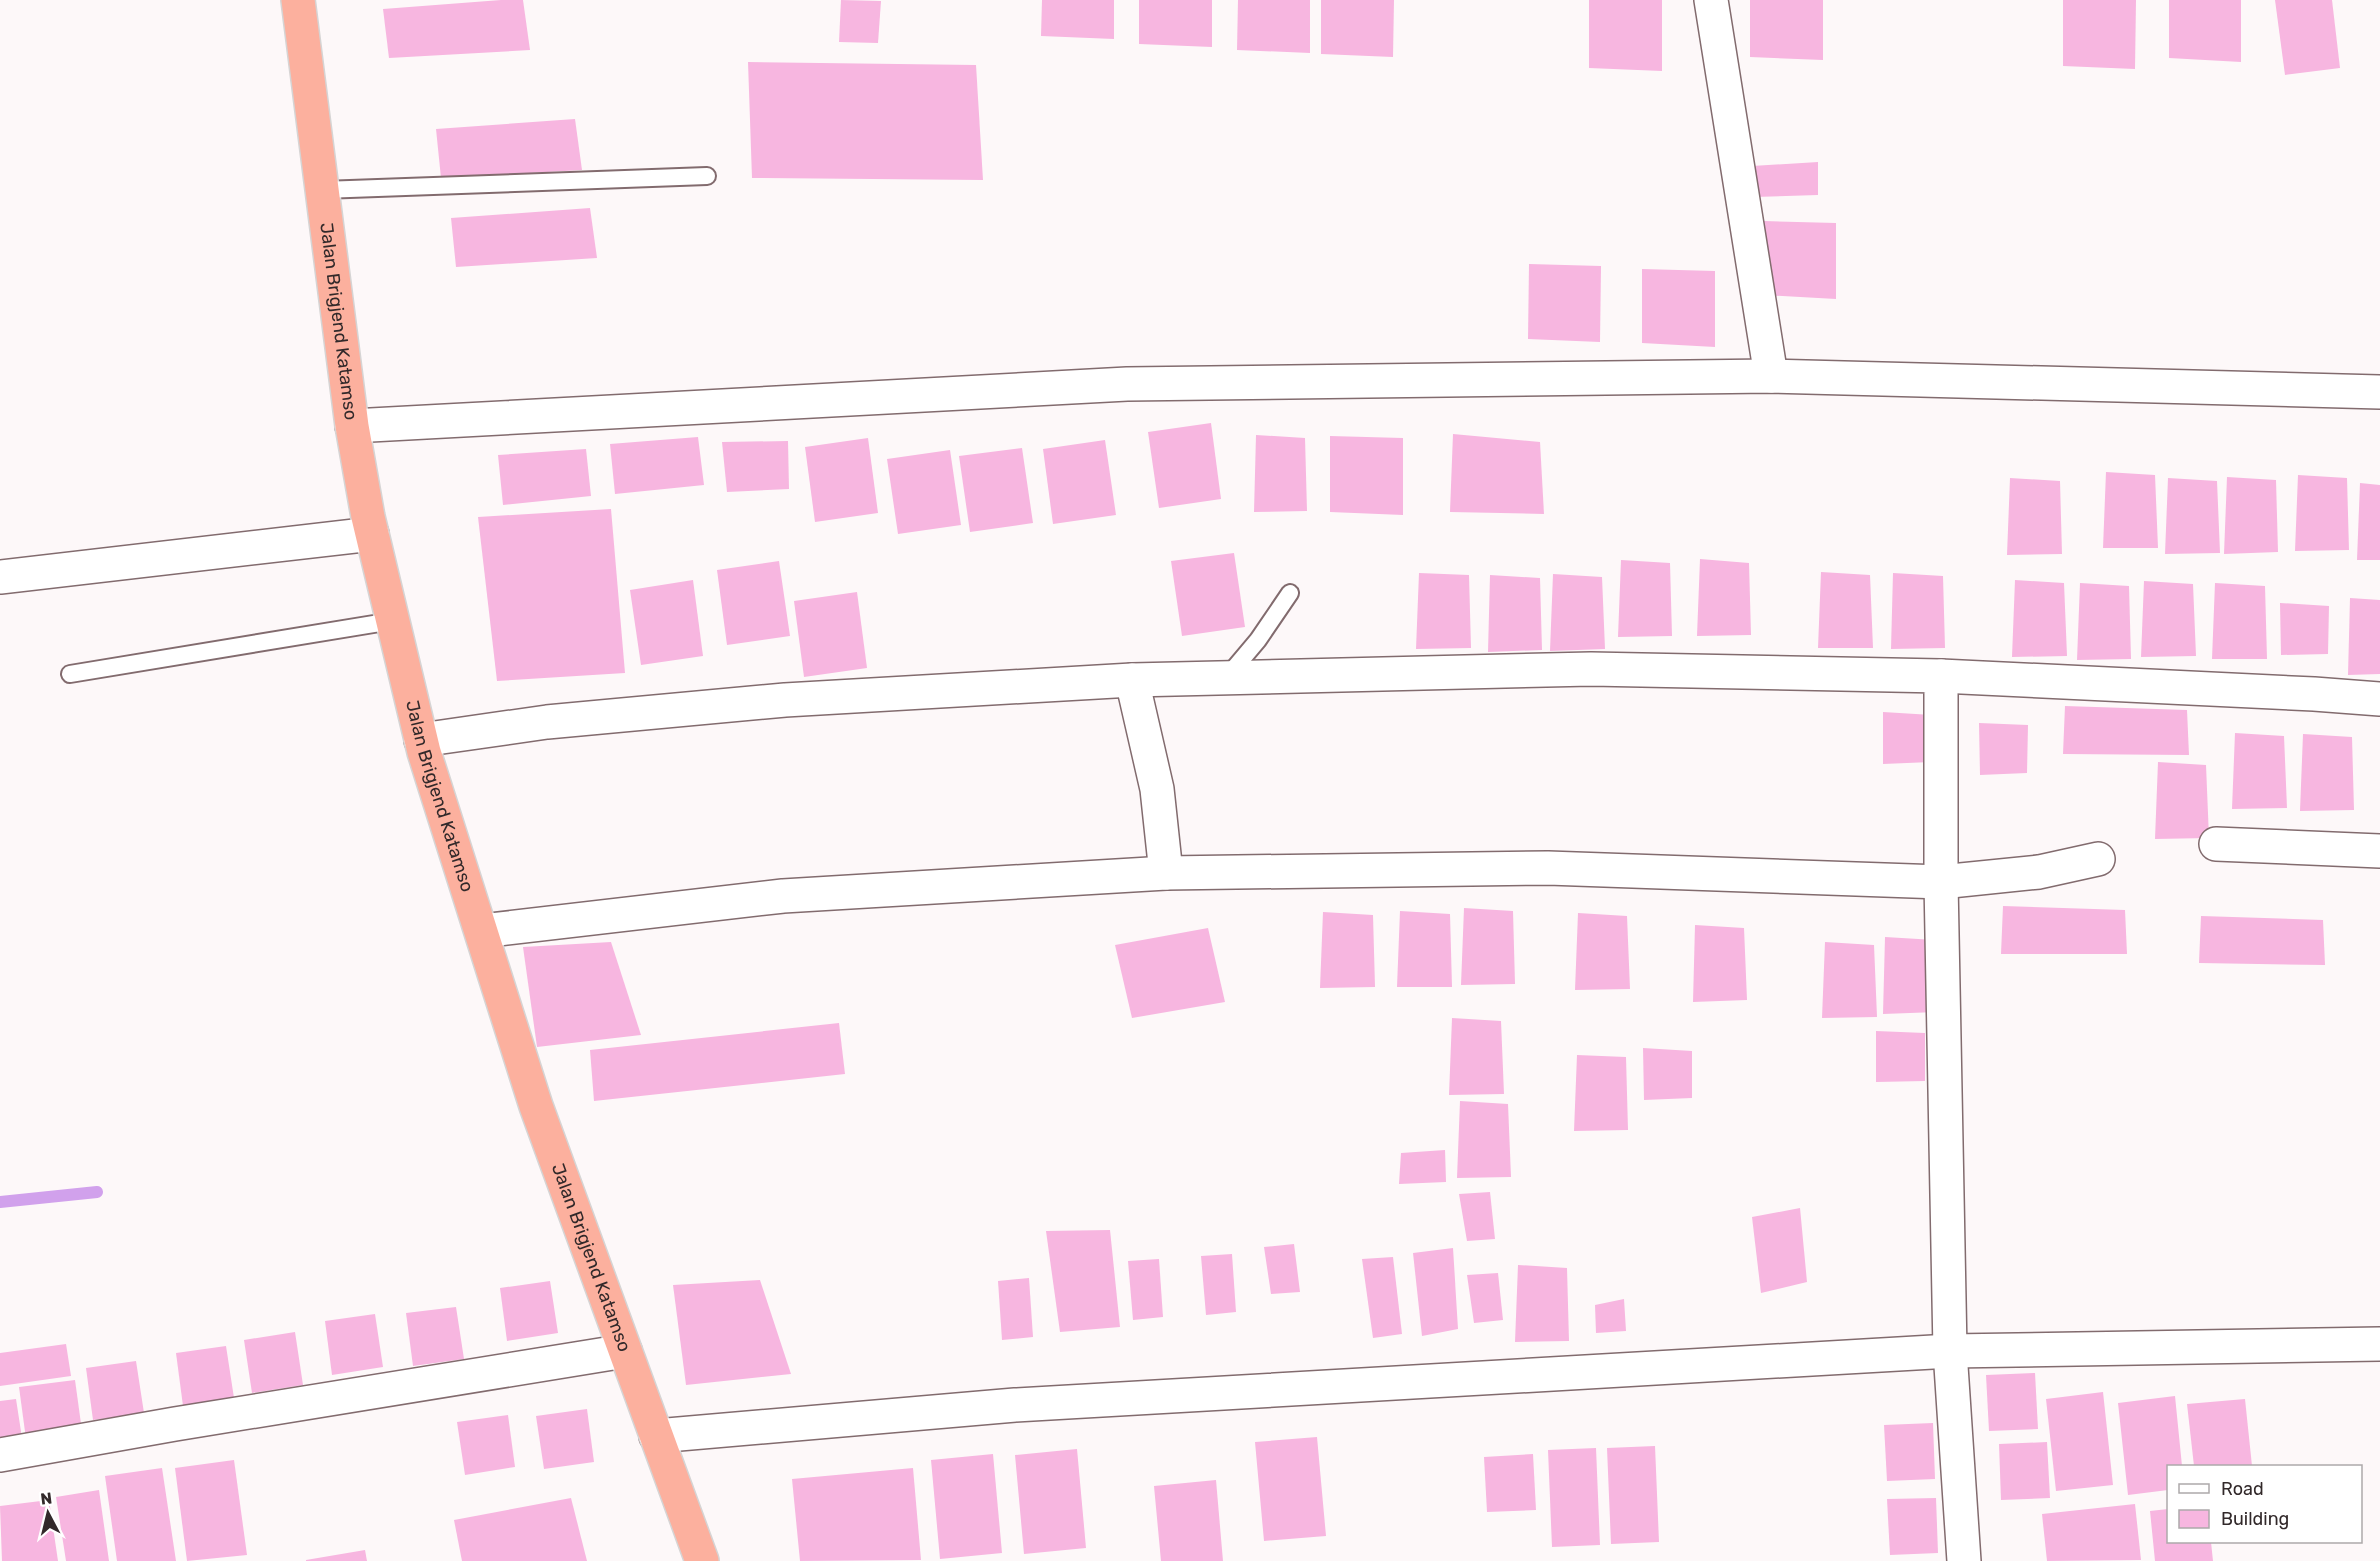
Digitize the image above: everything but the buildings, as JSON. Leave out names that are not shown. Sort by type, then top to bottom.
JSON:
[{"type":"highway","name":"Jalan Brigjend Katamso","points":[[298,0],[352,426],[372,534],[421,740],[536,1106],[702,1561]]},
{"type":"street","points":[[1711,0],[1771,375]]},
{"type":"street","points":[[352,426],[1127,384],[1771,375],[2380,392]]},
{"type":"street","points":[[0,577],[372,534]]},
{"type":"street","points":[[421,740],[547,722],[785,700],[1132,680],[1591,669],[1941,676],[2380,699]]},
{"type":"street","points":[[1941,676],[1941,882],[1950,1351],[1964,1561]]},
{"type":"street","points":[[1132,680],[1157,789],[1166,873]]},
{"type":"street","points":[[2216,844],[2380,851]]},
{"type":"street","points":[[482,931],[783,896],[1166,873],[1548,868],[1941,882],[2040,872],[2098,859]]},
{"type":"street","points":[[656,1437],[1015,1405],[1950,1351],[2380,1344]]},
{"type":"street","points":[[0,1455],[175,1424],[625,1351]]},
{"type":"lane","points":[[322,190],[707,176]]},
{"type":"lane","points":[[1225,678],[1258,640],[1290,593]]},
{"type":"lane","points":[[70,674],[392,621]]},
{"type":"waterway","points":[[0,1202],[97,1192]]}]
